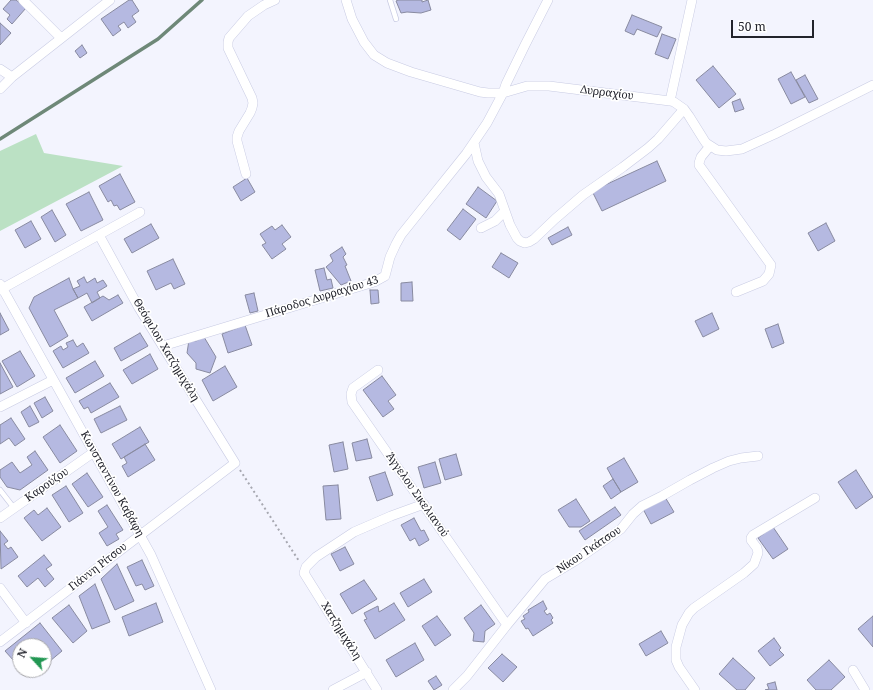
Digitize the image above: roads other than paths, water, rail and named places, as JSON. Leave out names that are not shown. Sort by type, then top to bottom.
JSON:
[{"type":"street","points":[[23,0],[61,38]]},
{"type":"street","points":[[0,89],[12,77],[110,0]]},
{"type":"street","points":[[246,174],[237,137],[250,113],[253,103],[228,48],[228,42],[229,38],[248,16],[264,5],[276,0]]},
{"type":"street","name":"Δυρραχίου","points":[[346,0],[352,19],[364,42],[374,55],[379,59],[411,72],[480,92],[503,93],[527,86],[549,86],[670,101],[684,109],[704,140],[710,146]]},
{"type":"street","name":"Πάροδος Δυρραχίου 43","points":[[163,346],[383,278],[387,273],[392,252],[410,223],[474,143],[487,123],[548,0]]},
{"type":"street","points":[[670,101],[692,0]]},
{"type":"street","points":[[0,69],[12,77]]},
{"type":"street","points":[[736,292],[763,281],[769,274],[771,265],[699,165],[701,157],[710,146],[717,150],[726,151],[742,149],[873,85]]},
{"type":"street","points":[[474,143],[478,161],[486,177],[498,194],[510,225],[517,238],[525,243],[529,242],[540,234],[574,202],[648,148],[662,135],[684,109]]},
{"type":"street","points":[[481,228],[495,221],[505,211]]},
{"type":"street","points":[[1,287],[140,212]]},
{"type":"street","name":"Θεόφιλου Χατζημιχάλη","points":[[99,235],[129,290],[235,463]]},
{"type":"street","name":"Κωνσταντίνου Καβάφη","points":[[1,287],[158,568],[211,690]]},
{"type":"street","name":"Άγγελου Σικελιανού","points":[[378,370],[353,388],[351,394],[352,402],[507,625]]},
{"type":"street","points":[[0,407],[53,380]]},
{"type":"street","name":"Καρούζου","points":[[0,518],[94,452]]},
{"type":"street","name":"Νίκου Γκάτσου","points":[[453,690],[467,676],[546,579],[621,529],[633,514],[642,506],[729,461],[758,456]]},
{"type":"street","name":"Γιάννη Ρίτσου","points":[[0,642],[235,463]]},
{"type":"street","points":[[695,690],[679,667],[676,660],[676,647],[682,625],[694,608],[744,573],[754,564],[758,553],[757,548],[751,540],[753,535],[815,498]]},
{"type":"street","name":"Χατζημιχάλη","points":[[377,690],[304,571],[316,557],[354,532],[424,504]]},
{"type":"street","points":[[0,588],[26,623]]},
{"type":"street","points":[[853,670],[865,690]]},
{"type":"street","points":[[333,690],[367,672]]},
{"type":"lane","points":[[390,0],[396,19]]},
{"type":"lane","points":[[0,490],[14,508]]},
{"type":"waterway","points":[[0,139],[158,39],[202,0]]}]
